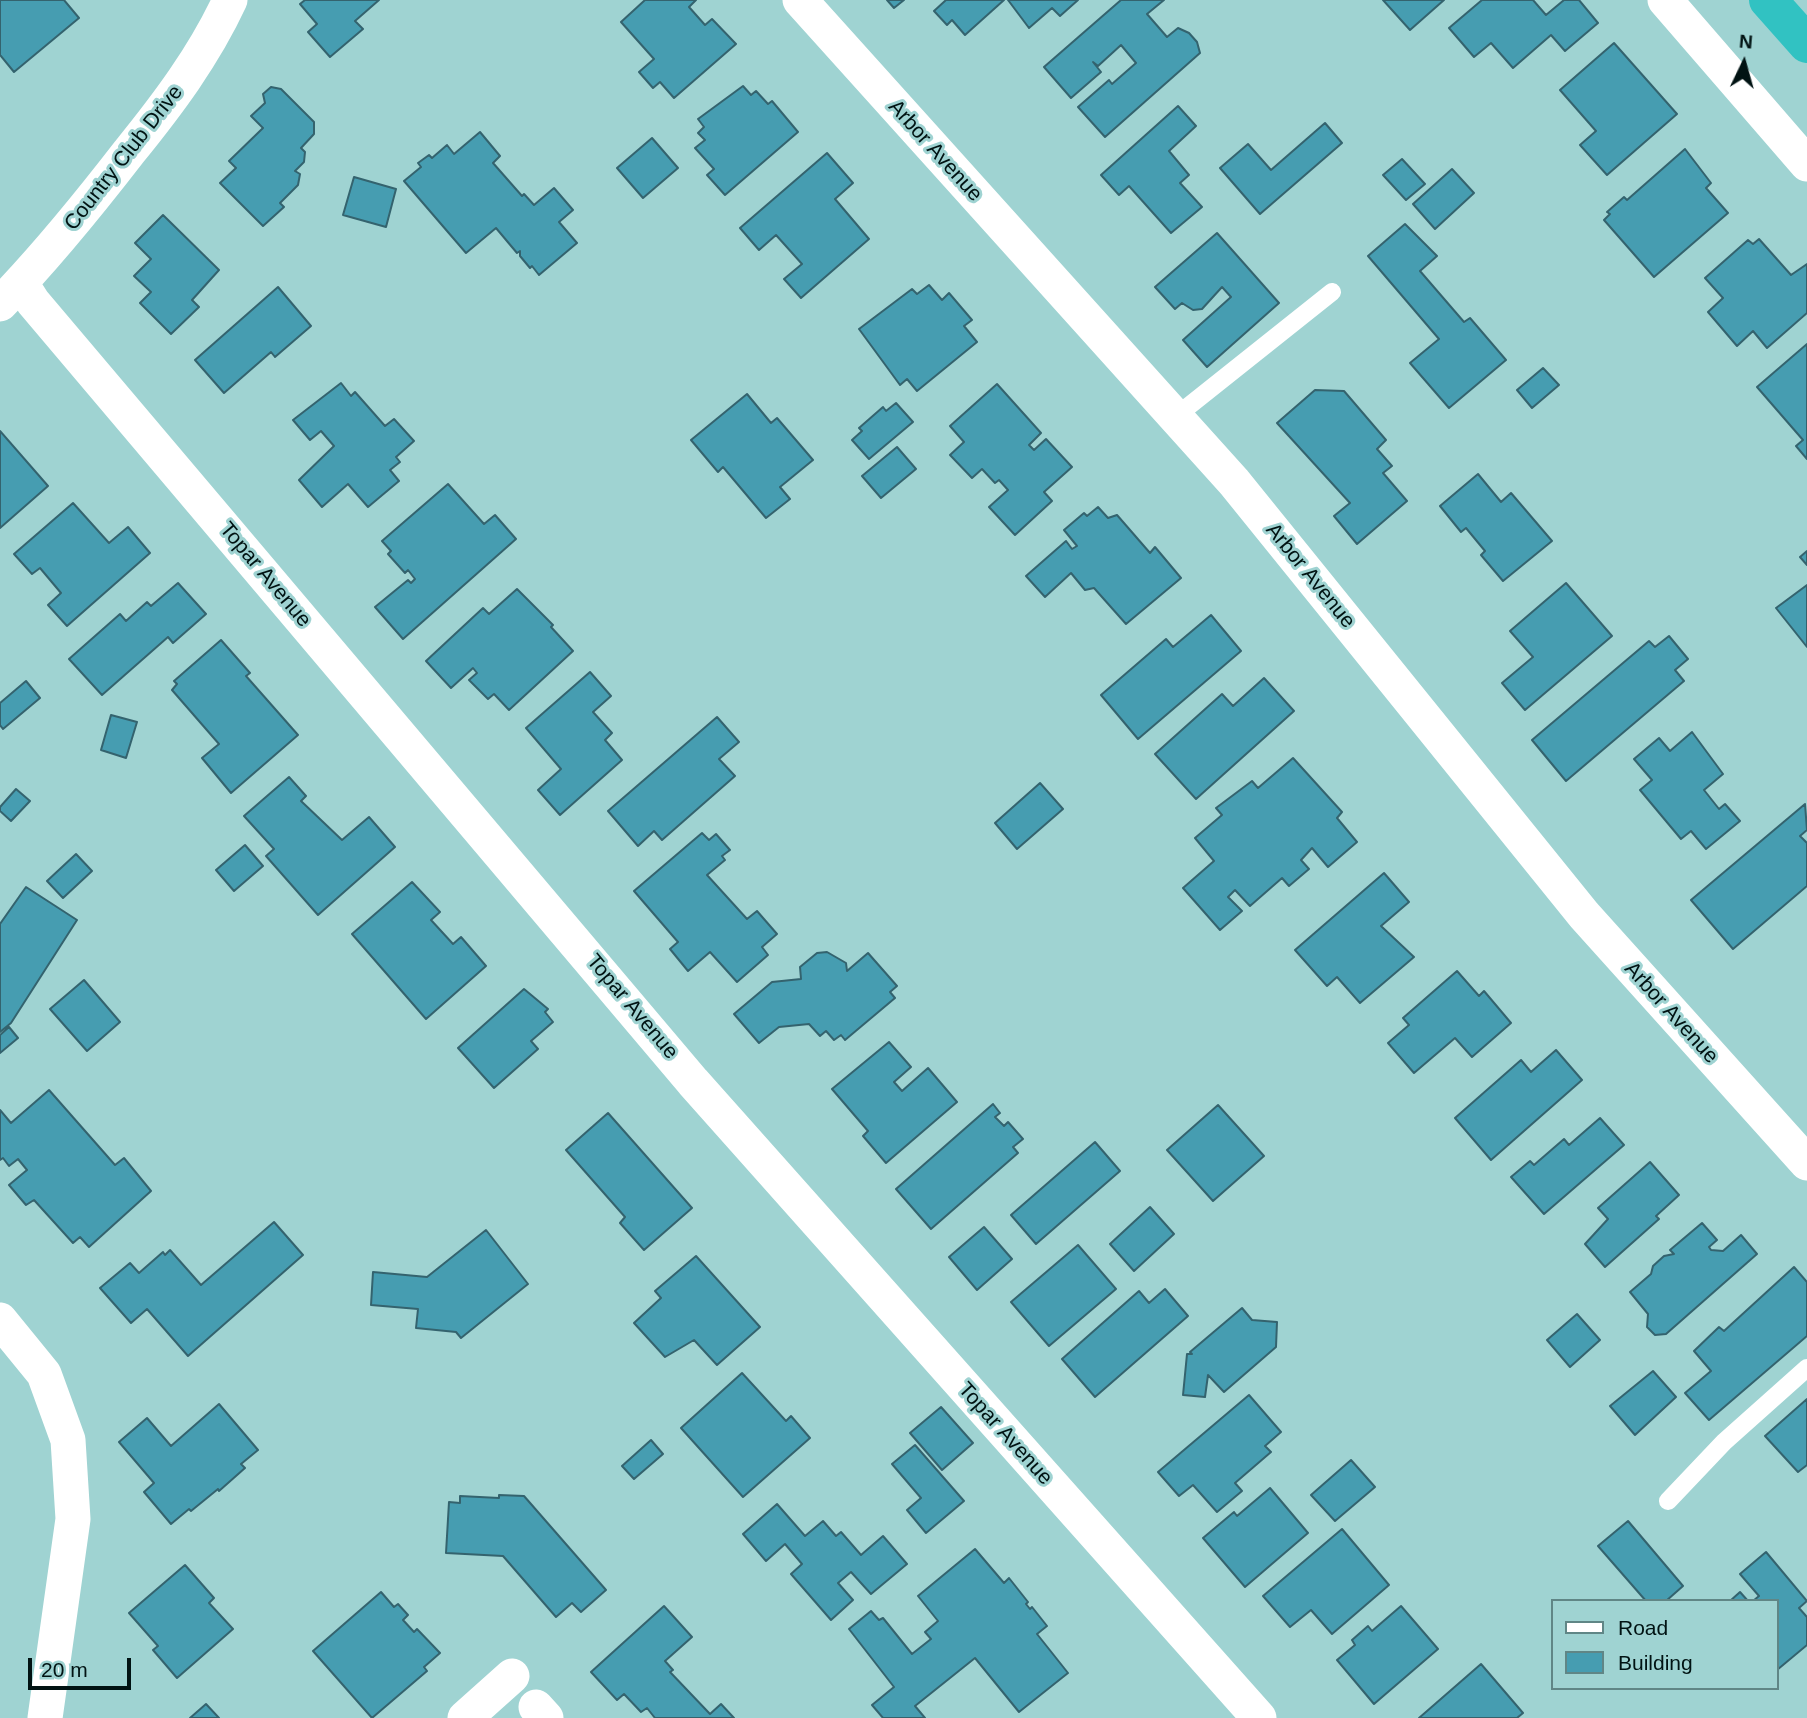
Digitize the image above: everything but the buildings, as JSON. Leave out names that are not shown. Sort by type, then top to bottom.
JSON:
[{"type":"highway","points":[[1768,0],[1807,44]]},
{"type":"street","name":"Country Club Drive","points":[[10,293],[69,230],[161,112],[193,68],[230,0]]},
{"type":"street","name":"Arbor Avenue","points":[[800,0],[1234,482],[1584,915],[1807,1163]]},
{"type":"street","points":[[1665,0],[1807,164]]},
{"type":"street","name":"Topar Avenue","points":[[10,293],[33,302],[694,1082],[1259,1718]]},
{"type":"street","points":[[0,1320],[44,1374],[68,1440],[73,1519],[45,1718]]},
{"type":"street","points":[[465,1718],[512,1676]]},
{"type":"lane","points":[[1175,417],[1332,292]]},
{"type":"lane","points":[[1668,1501],[1724,1442],[1807,1368]]}]
